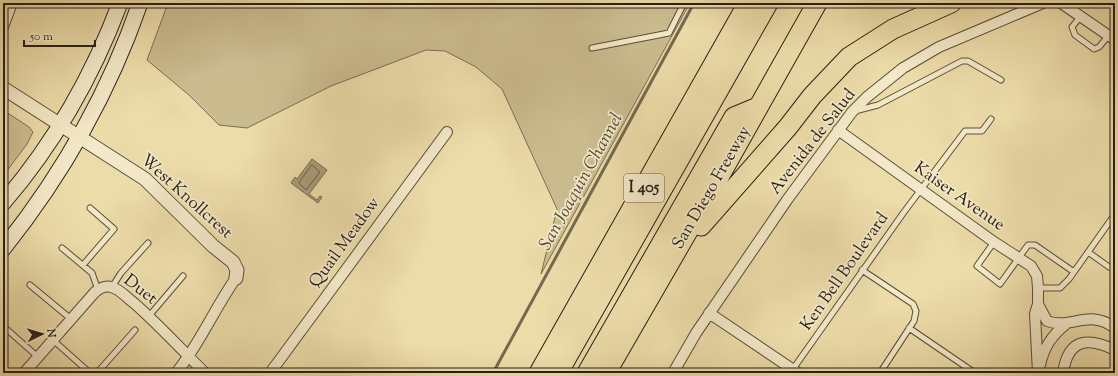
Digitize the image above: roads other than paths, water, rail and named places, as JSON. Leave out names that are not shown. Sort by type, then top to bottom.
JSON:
[{"type":"highway","name":"I 405","points":[[539,373],[748,3]]},
{"type":"highway","points":[[558,373],[768,3]]},
{"type":"highway","name":"San Diego Freeway","points":[[606,373],[673,258],[817,3]]},
{"type":"highway","points":[[673,258],[788,127],[812,96],[849,57],[893,29],[951,3]]},
{"type":"highway","points":[[587,373],[734,117],[758,107]]},
{"type":"main road","points":[[3,203],[28,171],[60,124],[86,79],[120,3]]},
{"type":"main road","points":[[3,249],[44,194],[80,137],[119,59],[140,3]]},
{"type":"street","points":[[3,27],[12,3]]},
{"type":"street","name":"Avenida de Salud","points":[[673,373],[696,332],[791,194],[852,112],[867,97],[903,68],[940,47],[1043,3]]},
{"type":"street","points":[[1061,3],[1112,38]]},
{"type":"street","name":"West Knollcrest","points":[[3,88],[133,171],[158,191],[213,246],[233,262],[237,270],[236,278]]},
{"type":"street","name":"Kaiser Avenue","points":[[838,130],[994,242],[1019,257],[1034,270],[1037,276],[1038,288],[1038,304],[1035,314],[1038,373]]},
{"type":"street","name":"Quail Meadow","points":[[270,373],[447,132]]},
{"type":"street","points":[[176,373],[189,357],[236,278]]},
{"type":"street","name":"Duet","points":[[24,373],[98,290],[105,286],[112,287],[149,316],[181,346],[204,373]]},
{"type":"street","name":"Kaiser Avenue","points":[[1038,304],[1047,321],[1057,325],[1085,319],[1100,320],[1115,328]]},
{"type":"street","points":[[709,313],[795,371]]},
{"type":"street","name":"Kaiser Avenue","points":[[1038,373],[1042,354],[1049,340],[1069,323]]},
{"type":"street","points":[[1064,373],[1065,360],[1071,350],[1080,344],[1091,341],[1115,350]]},
{"type":"lane","points":[[592,48],[669,33],[684,3]]},
{"type":"lane","points":[[1081,16],[1072,27],[1075,35],[1094,48],[1100,47],[1112,38]]},
{"type":"lane","points":[[852,112],[878,105],[962,61],[968,61],[1001,80]]},
{"type":"lane","name":"Ken Bell Boulevard","points":[[795,371],[862,270],[965,132],[982,131],[991,119]]},
{"type":"lane","points":[[83,265],[114,229],[90,208]]},
{"type":"lane","points":[[1038,288],[1060,288],[1074,272],[1115,214]]},
{"type":"lane","points":[[994,242],[977,266],[1000,284],[1028,245],[1035,245],[1074,272]]},
{"type":"lane","points":[[112,287],[121,272],[148,243]]},
{"type":"lane","points":[[62,248],[92,273],[98,290]]},
{"type":"lane","points":[[1088,252],[1109,267]]},
{"type":"lane","points":[[862,270],[912,304],[916,311],[914,322],[880,373]]},
{"type":"lane","points":[[149,316],[184,276]]},
{"type":"lane","points":[[30,285],[71,320]]},
{"type":"lane","points":[[3,326],[38,357]]},
{"type":"lane","points":[[910,328],[975,373]]},
{"type":"lane","points":[[97,373],[135,330]]},
{"type":"lane","points":[[53,340],[90,373]]},
{"type":"water","points":[[312,159],[327,170],[309,194],[317,200],[320,196],[322,197],[318,203],[291,183],[295,177],[297,179]]},
{"type":"waterway","name":"San Joaquin Channel","points":[[493,373],[694,3]]}]
